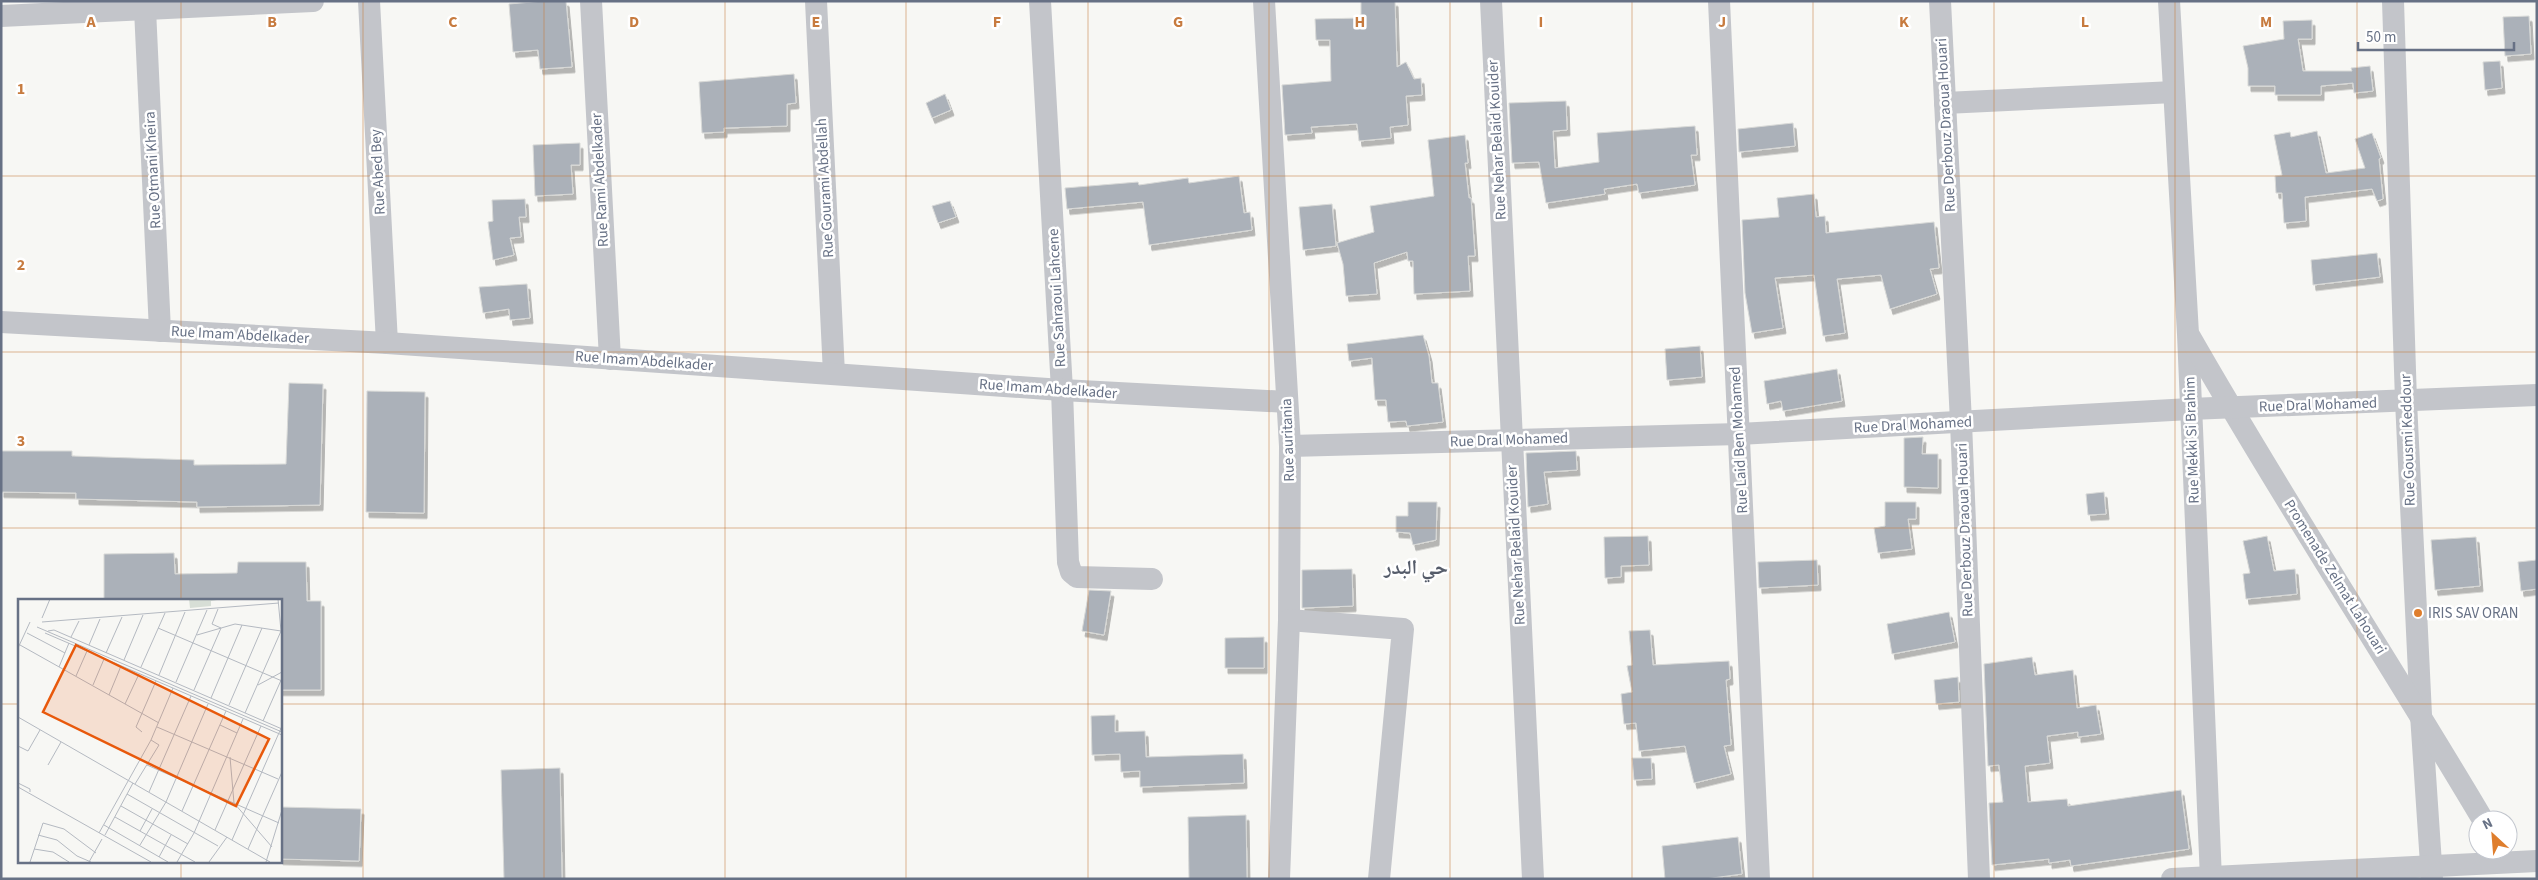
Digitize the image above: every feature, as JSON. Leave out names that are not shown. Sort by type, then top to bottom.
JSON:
[{"type":"street","points":[[1,16],[313,1]]},
{"type":"street","name":"Rue Abed Bey","points":[[369,1],[387,343]]},
{"type":"street","name":"Rue Rami Abdelkader","points":[[591,1],[610,359]]},
{"type":"street","name":"Rue Gourami Abdellah","points":[[816,1],[834,374]]},
{"type":"street","name":"Rue Sahraoui Lahcene","points":[[1040,1],[1062,390],[1068,562],[1071,572],[1078,576],[1152,579]]},
{"type":"street","name":"Rue auritania","points":[[1264,1],[1290,446],[1289,620],[1279,879]]},
{"type":"street","name":"Rue Nehar Belaid Kouider","points":[[1491,1],[1533,879]]},
{"type":"street","name":"Rue Laid Ben Mohamed","points":[[1719,1],[1760,879]]},
{"type":"street","name":"Rue Derbouz Draoua Houari","points":[[1940,1],[1961,422],[1978,879]]},
{"type":"street","name":"Rue Mekki Si Brahim","points":[[2169,1],[2188,334],[2211,878]]},
{"type":"street","name":"Rue Gousmi Keddour","points":[[2393,1],[2406,401],[2420,715],[2432,872]]},
{"type":"street","name":"Rue Otmani Kheira","points":[[145,9],[160,331]]},
{"type":"street","points":[[1945,103],[2174,92]]},
{"type":"street","name":"Rue Imam Abdelkader","points":[[1,322],[387,343],[1062,390],[1287,402]]},
{"type":"street","name":"Promenade Zelmat Lahouari","points":[[2188,334],[2230,408],[2477,810]]},
{"type":"street","name":"Rue Dral Mohamed","points":[[1290,446],[1739,434],[2190,408],[2537,395]]},
{"type":"street","points":[[1289,620],[1403,628],[1379,879]]},
{"type":"street","points":[[2518,858],[2537,861]]},
{"type":"street","points":[[2172,879],[2432,872],[2486,860]]},
{"type":"street","points":[[2511,860],[2537,875]]},
{"type":"building","points":[[566,1],[572,67],[540,69],[538,50],[513,52],[509,4]]},
{"type":"building","points":[[1361,1],[1395,1],[1397,67],[1406,62],[1414,79],[1421,78],[1422,95],[1406,96],[1408,125],[1390,127],[1391,138],[1359,141],[1357,124],[1311,127],[1312,133],[1285,135],[1282,85],[1331,81],[1330,40],[1316,40],[1315,19],[1361,18]]},
{"type":"building","points":[[2529,16],[2531,54],[2505,56],[2503,17]]},
{"type":"building","points":[[2312,20],[2312,39],[2298,39],[2303,71],[2352,71],[2351,68],[2370,66],[2373,91],[2354,93],[2353,83],[2321,86],[2321,95],[2275,95],[2275,86],[2248,86],[2248,68],[2243,46],[2284,39],[2283,21]]},
{"type":"building","points":[[2500,61],[2502,88],[2485,90],[2483,62]]},
{"type":"building","points":[[794,74],[796,103],[787,104],[787,126],[724,128],[724,132],[702,133],[699,82]]},
{"type":"building","points":[[945,94],[951,110],[932,118],[926,103]]},
{"type":"building","points":[[1566,101],[1567,130],[1553,131],[1555,168],[1599,162],[1597,133],[1695,126],[1697,155],[1691,155],[1695,185],[1639,193],[1637,184],[1604,189],[1605,194],[1546,203],[1539,162],[1512,163],[1509,103]]},
{"type":"building","points":[[1793,123],[1795,146],[1739,152],[1738,129]]},
{"type":"building","points":[[2317,131],[2326,173],[2365,168],[2355,139],[2372,133],[2381,158],[2379,159],[2383,199],[2377,201],[2372,189],[2305,197],[2306,221],[2284,223],[2282,193],[2276,193],[2275,176],[2282,175],[2274,135],[2290,132],[2291,137]]},
{"type":"building","points":[[1465,135],[1468,163],[1465,163],[1469,198],[1471,198],[1475,256],[1468,256],[1470,291],[1414,294],[1413,261],[1408,261],[1407,252],[1374,263],[1377,294],[1346,296],[1343,264],[1337,243],[1374,232],[1370,206],[1434,196],[1428,140]]},
{"type":"building","points":[[580,143],[580,165],[571,165],[573,194],[535,196],[533,145]]},
{"type":"building","points":[[1239,176],[1244,213],[1250,212],[1252,230],[1149,245],[1143,202],[1067,209],[1065,188],[1138,182],[1139,185],[1188,178],[1189,183]]},
{"type":"building","points":[[1814,194],[1816,217],[1825,216],[1826,233],[1934,222],[1939,268],[1930,269],[1937,294],[1890,309],[1881,275],[1837,279],[1845,333],[1823,336],[1814,275],[1775,278],[1783,328],[1752,333],[1745,293],[1742,220],[1779,217],[1777,198]]},
{"type":"building","points":[[525,199],[526,217],[519,217],[521,237],[510,238],[514,255],[493,260],[488,222],[493,221],[492,200]]},
{"type":"building","points":[[950,201],[956,217],[938,223],[932,206]]},
{"type":"building","points":[[1332,204],[1336,246],[1303,250],[1299,207]]},
{"type":"building","points":[[2377,253],[2380,277],[2313,285],[2311,260]]},
{"type":"building","points":[[527,284],[530,318],[510,320],[509,309],[483,313],[479,287]]},
{"type":"building","points":[[1423,335],[1429,356],[1432,383],[1438,383],[1443,422],[1407,426],[1406,421],[1388,422],[1386,400],[1375,400],[1372,358],[1349,361],[1347,344]]},
{"type":"building","points":[[1700,346],[1702,377],[1667,380],[1665,349]]},
{"type":"building","points":[[1837,369],[1842,401],[1783,411],[1781,401],[1767,404],[1764,381]]},
{"type":"building","points":[[289,383],[323,384],[320,505],[197,507],[197,502],[76,499],[76,493],[1,492],[1,451],[72,451],[72,456],[194,460],[194,465],[286,464]]},
{"type":"building","points":[[367,391],[425,392],[424,513],[366,512]]},
{"type":"building","points":[[1923,437],[1922,454],[1938,454],[1938,488],[1904,487],[1904,438]]},
{"type":"building","points":[[1576,451],[1577,470],[1544,472],[1548,504],[1528,507],[1526,453]]},
{"type":"building","points":[[2104,492],[2106,514],[2088,515],[2086,494]]},
{"type":"building","points":[[1408,502],[1437,502],[1436,540],[1413,545],[1410,533],[1396,532],[1396,516],[1408,516]]},
{"type":"building","points":[[1885,502],[1916,502],[1916,519],[1908,519],[1912,549],[1878,553],[1874,528],[1885,526]]},
{"type":"building","points":[[1648,536],[1649,565],[1621,566],[1621,577],[1605,578],[1604,537]]},
{"type":"building","points":[[2267,536],[2274,571],[2295,569],[2297,594],[2246,599],[2243,574],[2250,573],[2243,541]]},
{"type":"building","points":[[2476,537],[2480,586],[2435,590],[2431,540]]},
{"type":"building","points":[[174,553],[175,574],[237,573],[238,562],[306,562],[307,601],[321,601],[321,690],[281,690],[281,599],[104,599],[104,554]]},
{"type":"building","points":[[1817,560],[1818,585],[1759,588],[1758,562]]},
{"type":"building","points":[[2537,560],[2537,589],[2521,591],[2518,562]]},
{"type":"building","points":[[1352,569],[1353,606],[1302,608],[1302,570]]},
{"type":"building","points":[[1089,590],[1111,591],[1104,635],[1082,631]]},
{"type":"building","points":[[1949,612],[1955,642],[1892,654],[1887,624]]},
{"type":"building","points":[[1650,630],[1653,665],[1729,661],[1730,679],[1726,680],[1731,745],[1724,746],[1731,774],[1694,783],[1685,746],[1639,751],[1636,723],[1624,724],[1621,694],[1632,692],[1627,666],[1632,665],[1629,631]]},
{"type":"building","points":[[1264,637],[1264,668],[1225,668],[1225,638]]},
{"type":"building","points":[[2032,657],[2035,675],[2073,670],[2077,708],[2096,705],[2101,734],[2078,737],[2078,732],[2047,736],[2050,763],[2025,766],[2028,802],[2067,799],[2068,806],[2181,790],[2189,849],[2071,866],[2070,860],[2049,863],[2049,859],[1992,865],[1989,803],[2003,802],[1999,765],[1988,766],[1984,664]]},
{"type":"building","points":[[1958,677],[1959,702],[1936,704],[1934,680]]},
{"type":"building","points":[[1115,715],[1115,732],[1145,731],[1146,757],[1243,754],[1244,783],[1140,787],[1140,771],[1121,772],[1120,754],[1092,755],[1091,716]]},
{"type":"building","points":[[1632,758],[1651,758],[1652,779],[1634,780]]},
{"type":"building","points":[[560,768],[562,879],[504,879],[501,770]]},
{"type":"building","points":[[281,807],[361,809],[359,861],[281,859]]},
{"type":"building","points":[[1246,815],[1247,879],[1189,879],[1188,817]]},
{"type":"building","points":[[1738,837],[1742,874],[1705,879],[1665,879],[1662,846]]},
{"type":"place","name":"IRIS SAV ORAN","points":[[2418,613]]},
{"type":"district","name":"حي البدر","points":[[1416,568]]}]
